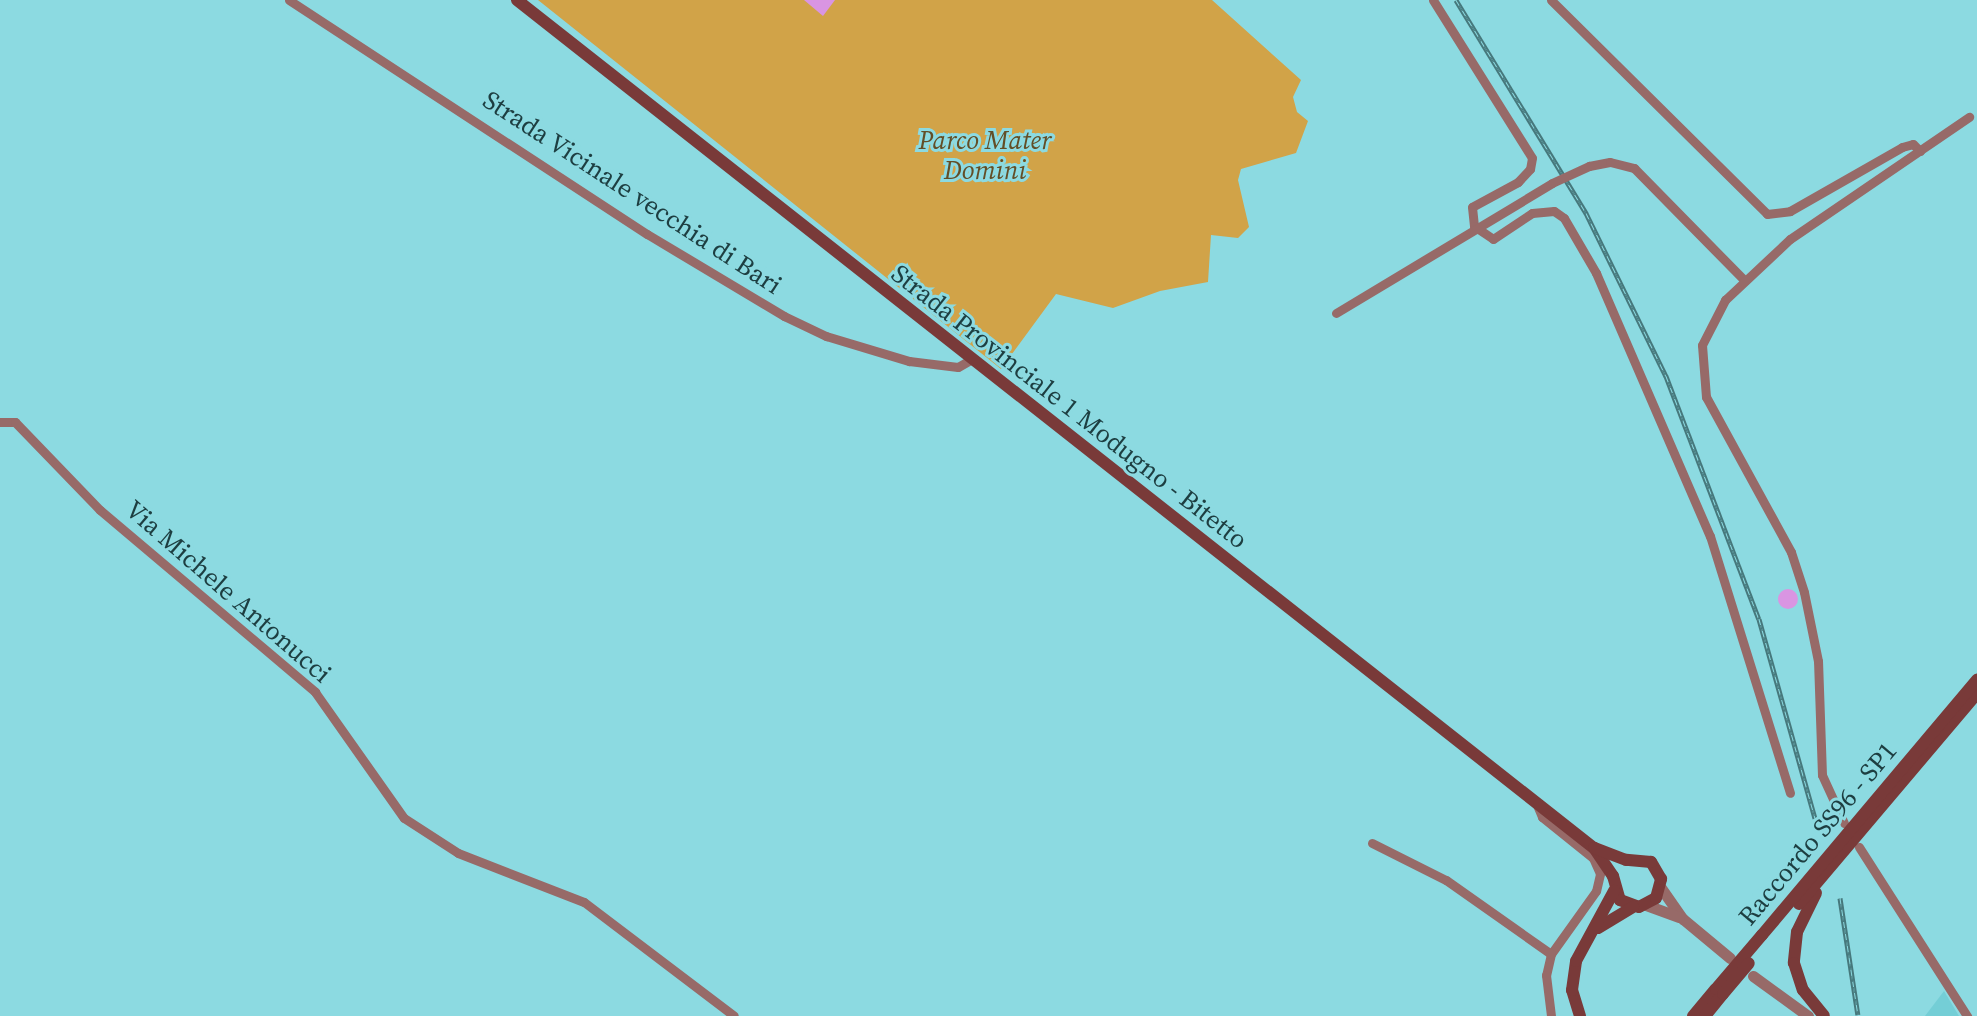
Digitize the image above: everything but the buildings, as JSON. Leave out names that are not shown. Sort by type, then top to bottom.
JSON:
[{"type":"main road","name":"Strada Provinciale 1 Modugno - Bitetto","points":[[517,0],[1594,848]]},
{"type":"main road","name":"Raccordo SS96 - SP1","points":[[1705,1016],[1720,992],[1977,680]]},
{"type":"main road","name":"Raccordo SS96 - SP1","points":[[1765,937],[1977,693]]},
{"type":"main road","points":[[1824,1016],[1798,978],[1797,932],[1810,902],[1886,810],[1897,788]]},
{"type":"main road","points":[[1594,848],[1626,860],[1651,862],[1660,874],[1661,888],[1639,906],[1596,930]]},
{"type":"main road","points":[[1580,1016],[1572,976],[1614,891],[1613,876],[1594,848]]},
{"type":"main road","points":[[1613,876],[1626,860]]},
{"type":"main road","points":[[1614,891],[1639,906]]},
{"type":"main road","name":"Raccordo SS96 - SP1","points":[[1693,1016],[1720,992]]},
{"type":"street","name":"Strada Vicinale vecchia di Bari","points":[[289,0],[647,234],[784,316],[826,336],[909,361],[958,367],[972,359]]},
{"type":"street","points":[[1433,0],[1532,158],[1530,169],[1518,182],[1472,207],[1474,226],[1493,239],[1532,213],[1554,211],[1564,218],[1596,273],[1710,536],[1790,793]]},
{"type":"street","points":[[1551,0],[1767,214],[1790,211],[1902,147],[1913,144],[1920,151]]},
{"type":"street","points":[[1844,823],[1834,808],[1822,775],[1818,661],[1804,592],[1791,552],[1717,421],[1702,380],[1702,345],[1710,325],[1745,281],[1790,239],[1969,117]]},
{"type":"street","points":[[1336,313],[1474,226],[1552,183],[1589,166],[1610,162],[1634,168],[1745,281]]},
{"type":"street","name":"Via Michele Antonucci","points":[[0,422],[15,422],[100,510],[315,692],[404,818],[458,853],[584,902],[734,1016]]},
{"type":"street","points":[[1536,802],[1542,817],[1593,858],[1600,874],[1596,891],[1551,954],[1546,975],[1551,1016]]},
{"type":"street","points":[[1372,843],[1446,880],[1551,954]]},
{"type":"street","points":[[1859,847],[1967,1016]]},
{"type":"street","points":[[1661,888],[1683,919],[1730,958]]},
{"type":"street","points":[[1639,906],[1683,919]]},
{"type":"street","points":[[1753,976],[1808,1016]]},
{"type":"shaded area","points":[[804,0],[835,0],[823,16]]},
{"type":"shaded area","points":[[1788,589],[1795,592],[1798,599],[1795,606],[1788,609],[1781,606],[1778,599],[1781,592]]},
{"type":"shaded area","points":[[1944,991],[1959,1016],[1925,1016]]},
{"type":"green space","name":"Parco Mater Domini","points":[[538,0],[1212,0],[1301,80],[1293,97],[1297,112],[1308,121],[1296,153],[1241,169],[1238,180],[1249,227],[1238,238],[1211,235],[1208,282],[1160,291],[1113,308],[1056,294],[1001,369]]},
{"type":"railway","points":[[1456,0],[1586,213],[1666,376],[1759,619],[1818,829]]},
{"type":"railway","points":[[1840,898],[1858,1015]]}]
